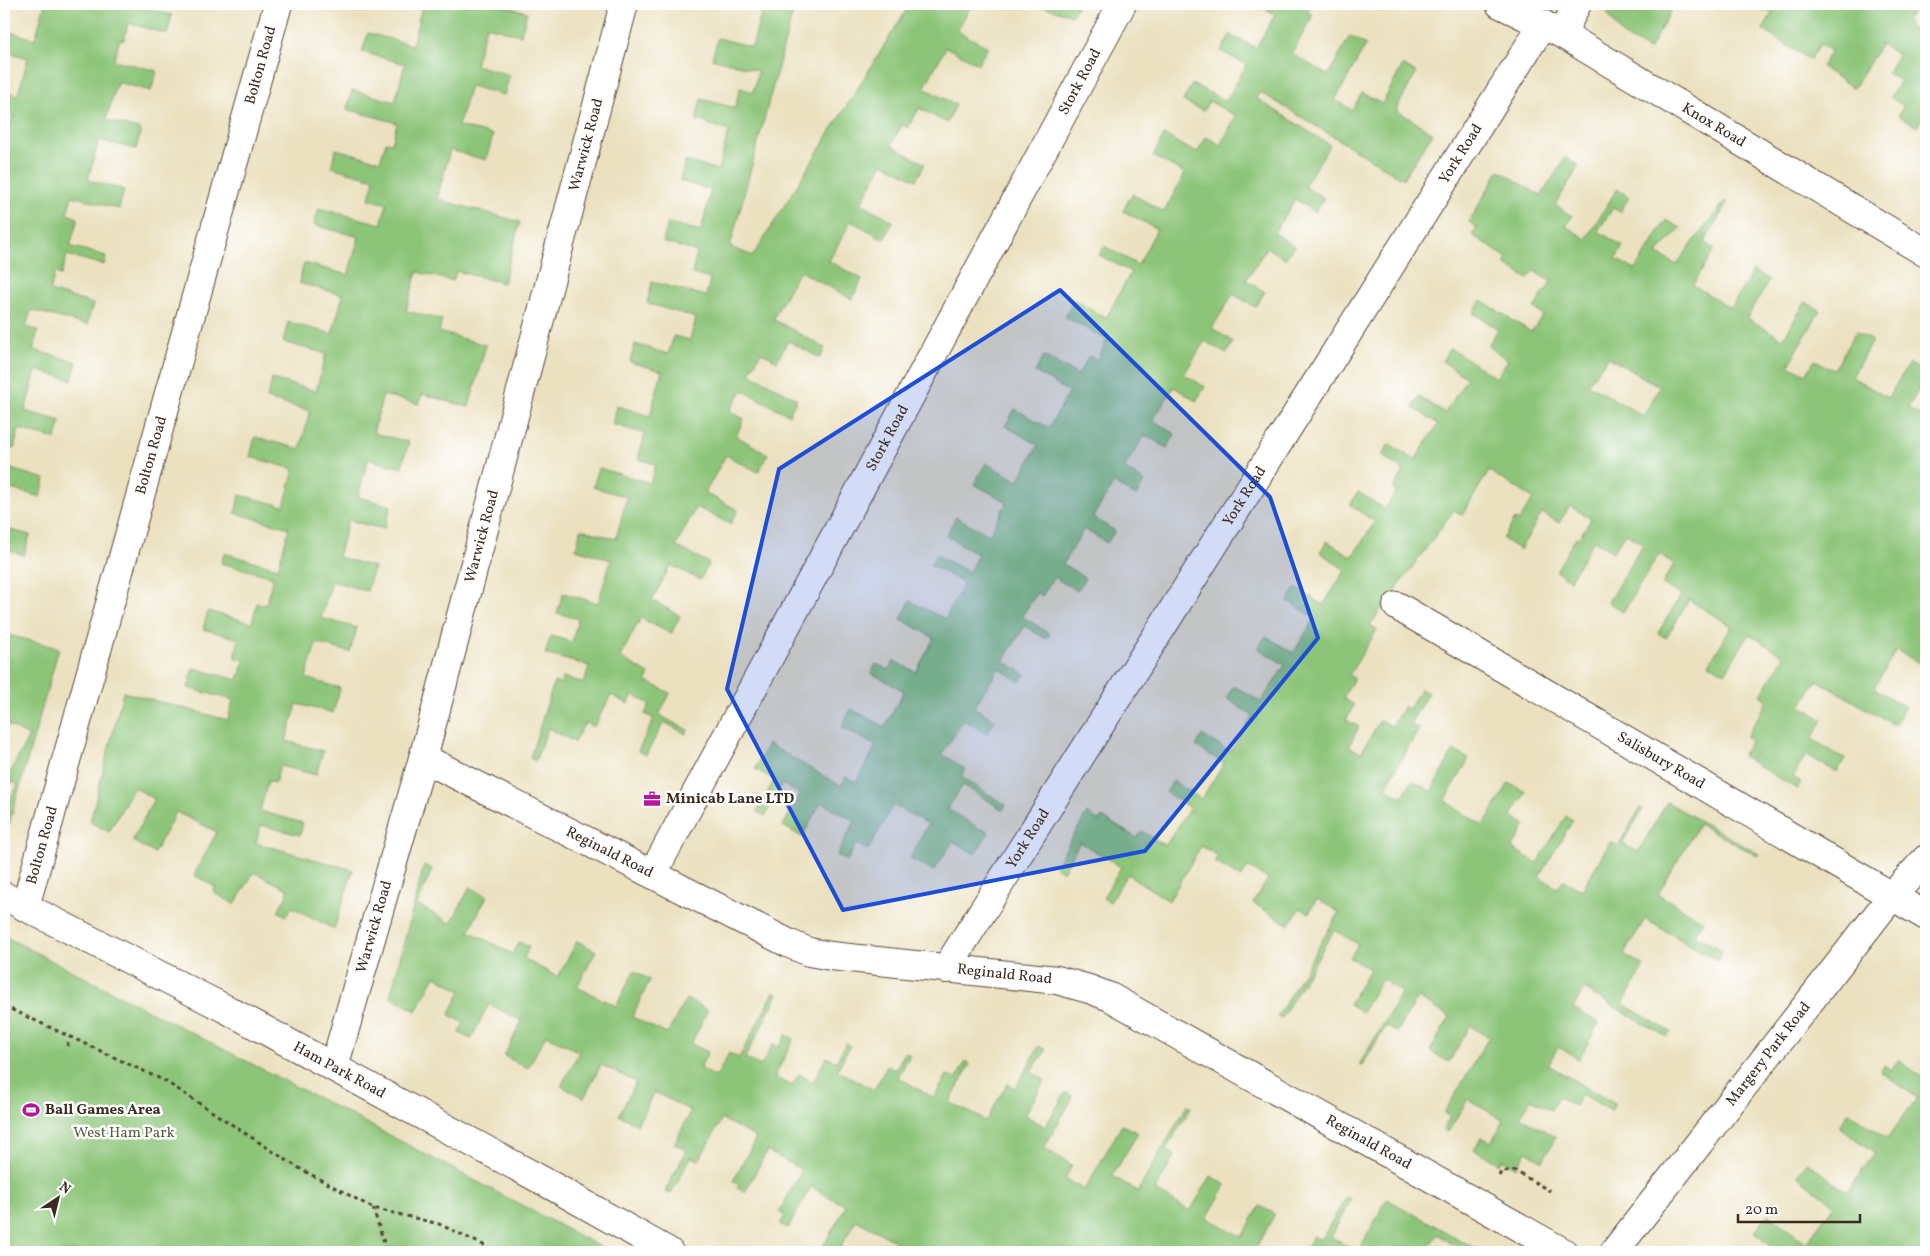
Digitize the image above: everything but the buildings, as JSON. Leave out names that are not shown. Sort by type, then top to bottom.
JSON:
[{"type":"street","name":"Bolton Road","points":[[14,901],[278,4]]},
{"type":"street","name":"Warwick Road","points":[[334,1067],[423,758],[624,4]]},
{"type":"street","name":"Stork Road","points":[[653,874],[1122,4]]},
{"type":"street","name":"Knox Road","points":[[1500,4],[1553,29],[1926,252]]},
{"type":"street","name":"York Road","points":[[946,969],[1553,29],[1577,4]]},
{"type":"street","name":"Salisbury Road","points":[[1397,606],[1926,916]]},
{"type":"street","name":"Reginald Road","points":[[423,758],[809,952],[1056,980],[1110,997],[1563,1252]]},
{"type":"street","name":"Margery Park Road","points":[[1614,1252],[1892,896],[1926,859]]},
{"type":"street","name":"Ham Park Road","points":[[14,901],[228,1010],[645,1237],[669,1252]]},
{"type":"path","points":[[4,1006],[165,1081],[297,1167],[372,1208],[439,1224],[498,1252]]},
{"type":"path","points":[[67,1046],[70,1037]]},
{"type":"path","points":[[1497,1180],[1501,1172],[1515,1171],[1550,1191]]},
{"type":"path","points":[[372,1208],[387,1252]]},
{"type":"highlighted area","points":[[1060,290],[1270,497],[1318,638],[1145,851],[843,910],[727,689],[779,469]]},
{"type":"green space","points":[[45,4],[132,4],[172,15],[167,34],[128,23],[124,40],[120,39],[114,60],[157,71],[151,91],[117,82],[106,120],[141,130],[136,149],[99,140],[88,180],[124,190],[119,209],[72,196],[67,214],[78,218],[70,246],[106,256],[104,265],[67,255],[61,275],[55,273],[50,291],[93,304],[87,325],[31,310],[26,327],[38,330],[33,350],[77,362],[72,380],[36,370],[25,411],[61,421],[56,439],[19,429],[14,449],[4,446],[4,150],[13,115],[4,112],[4,91],[18,95],[28,58],[4,51],[4,30],[35,39]]},
{"type":"green space","points":[[413,4],[496,4],[527,12],[521,35],[486,26],[475,65],[510,75],[504,95],[470,86],[458,126],[493,135],[486,160],[450,150],[437,199],[520,222],[503,283],[456,271],[453,281],[417,272],[406,311],[442,320],[439,332],[486,345],[469,407],[422,394],[419,404],[383,395],[373,433],[409,442],[401,468],[368,459],[358,497],[391,506],[384,529],[348,520],[338,557],[374,567],[367,591],[332,581],[321,618],[357,628],[350,652],[316,643],[306,678],[340,688],[333,713],[297,704],[286,741],[323,751],[316,775],[280,766],[275,783],[268,781],[260,811],[303,823],[300,835],[261,825],[256,843],[353,870],[334,929],[292,907],[286,916],[278,911],[289,890],[254,872],[235,904],[214,893],[215,887],[194,875],[217,832],[176,812],[154,853],[132,841],[154,799],[134,787],[109,832],[90,822],[123,692],[228,720],[233,700],[188,688],[193,668],[238,680],[244,660],[234,657],[239,639],[203,629],[208,611],[252,623],[257,603],[266,605],[273,577],[221,563],[224,553],[278,568],[289,528],[235,513],[240,495],[284,506],[294,469],[250,457],[255,437],[300,449],[310,411],[267,399],[272,379],[316,391],[326,354],[283,342],[288,322],[332,334],[343,295],[299,283],[304,263],[348,275],[359,237],[314,225],[319,208],[381,224],[387,204],[369,199],[374,179],[331,167],[336,149],[380,161],[386,142],[392,143],[397,123],[347,109],[352,90],[395,102],[405,64],[362,52],[368,33],[412,45],[422,7]]},
{"type":"green space","points":[[753,4],[795,4],[730,247],[753,256],[910,4],[972,4],[957,31],[988,47],[978,64],[946,47],[924,88],[956,105],[947,123],[919,108],[908,128],[902,125],[891,145],[925,164],[916,180],[883,163],[861,203],[893,221],[884,239],[851,221],[829,261],[862,279],[852,299],[799,271],[773,319],[825,348],[820,358],[788,341],[777,361],[761,352],[750,373],[797,399],[789,415],[742,390],[730,411],[744,419],[736,436],[768,454],[758,472],[726,455],[705,493],[738,510],[730,524],[696,507],[676,546],[709,563],[700,580],[671,565],[652,600],[680,616],[671,634],[641,618],[620,657],[649,674],[646,681],[670,693],[659,715],[688,730],[686,734],[664,722],[646,755],[638,751],[654,719],[645,714],[650,704],[633,695],[628,704],[611,695],[594,727],[585,723],[574,742],[548,728],[535,761],[530,758],[554,682],[561,684],[563,677],[584,683],[589,666],[545,654],[551,636],[572,642],[578,619],[557,613],[563,593],[598,603],[611,560],[576,549],[581,529],[616,539],[627,497],[593,487],[599,468],[650,483],[656,464],[638,459],[645,434],[612,424],[617,406],[650,416],[662,371],[630,362],[635,344],[668,354],[674,336],[690,340],[696,318],[647,303],[652,282],[706,296],[710,279],[692,274],[697,252],[663,242],[668,223],[701,231],[711,190],[680,181],[685,161],[718,170],[729,131],[696,120],[701,99],[735,108],[740,88],[753,92],[758,71],[712,58],[718,38],[752,47],[763,7]]},
{"type":"green space","points":[[1034,4],[1078,4],[1072,15]]},
{"type":"green space","points":[[1256,4],[1312,4],[1307,12],[1313,15],[1292,54],[1328,75],[1350,36],[1366,45],[1335,100],[1352,110],[1362,93],[1382,104],[1403,65],[1416,73],[1396,110],[1433,133],[1403,179],[1260,92],[1256,98],[1330,145],[1304,186],[1324,198],[1315,212],[1295,199],[1274,233],[1294,246],[1285,259],[1267,247],[1246,280],[1265,292],[1255,307],[1233,294],[1212,328],[1233,342],[1226,354],[1205,341],[1184,374],[1205,387],[1196,401],[1174,387],[1153,420],[1175,434],[1167,448],[1145,435],[1124,468],[1145,482],[1136,496],[1114,483],[1093,517],[1115,531],[1107,543],[1084,529],[1063,564],[1085,578],[1077,591],[1054,577],[1042,596],[1037,593],[1022,616],[1050,634],[1046,639],[1025,626],[1003,661],[1025,674],[1020,682],[999,668],[974,707],[995,720],[987,734],[964,720],[942,754],[965,769],[961,777],[1006,805],[1003,810],[963,785],[948,809],[981,830],[983,828],[989,832],[975,854],[953,841],[934,871],[910,859],[928,824],[893,805],[868,850],[856,844],[847,861],[837,855],[855,821],[821,802],[802,837],[783,826],[800,794],[782,784],[765,816],[757,812],[774,780],[755,769],[768,744],[841,786],[846,777],[856,782],[876,746],[842,727],[851,709],[885,727],[904,691],[871,673],[876,664],[889,670],[894,661],[916,672],[934,638],[901,619],[910,601],[945,619],[964,583],[930,565],[936,555],[969,572],[978,554],[946,536],[956,517],[989,535],[1007,502],[974,484],[986,463],[1018,481],[1038,445],[1005,426],[1015,409],[1049,428],[1069,392],[1035,372],[1044,356],[1078,375],[1089,356],[1097,360],[1107,340],[1065,317],[1074,300],[1106,318],[1131,272],[1099,255],[1104,246],[1138,265],[1157,229],[1123,211],[1132,194],[1164,212],[1185,173],[1153,156],[1164,135],[1197,153],[1206,137],[1221,145],[1236,116],[1209,101],[1203,111],[1183,101],[1192,84],[1226,101],[1246,65],[1221,51],[1230,35],[1256,48],[1275,14]]},
{"type":"green space","points":[[1612,4],[1662,4],[1672,9],[1649,50],[1621,34],[1607,13]]},
{"type":"green space","points":[[1755,4],[1917,4],[1906,21],[1909,23],[1908,26],[1926,37],[1926,112],[1917,127],[1898,115],[1904,106],[1890,97],[1900,81],[1887,73],[1898,55],[1881,44],[1854,88],[1821,67],[1831,51],[1820,44],[1810,60],[1763,30],[1772,13]]},
{"type":"green space","points":[[1566,157],[1579,166],[1555,205],[1572,216],[1566,226],[1586,239],[1617,189],[1629,197],[1620,212],[1613,208],[1598,231],[1623,246],[1616,259],[1635,270],[1666,220],[1681,228],[1657,253],[1676,265],[1725,201],[1727,203],[1705,242],[1715,249],[1693,285],[1731,308],[1753,271],[1769,280],[1747,318],[1783,339],[1805,302],[1820,310],[1789,365],[1806,374],[1815,360],[1834,370],[1856,331],[1872,341],[1852,377],[1888,398],[1909,363],[1926,373],[1926,377],[1908,408],[1926,419],[1926,425],[1921,433],[1926,436],[1926,667],[1896,650],[1874,688],[1905,707],[1894,725],[1817,680],[1801,706],[1823,720],[1812,739],[1845,759],[1837,772],[1806,755],[1793,777],[1801,782],[1797,789],[1742,756],[1751,741],[1746,737],[1768,700],[1761,695],[1784,656],[1749,634],[1725,673],[1709,664],[1732,626],[1689,600],[1666,638],[1658,633],[1681,595],[1662,584],[1674,564],[1659,554],[1623,612],[1608,602],[1643,544],[1625,533],[1613,552],[1594,540],[1570,580],[1556,571],[1576,537],[1579,538],[1591,519],[1570,506],[1559,523],[1542,513],[1520,550],[1503,539],[1515,519],[1519,521],[1533,498],[1489,471],[1462,515],[1454,510],[1370,625],[1377,630],[1349,675],[1354,678],[1343,698],[1354,705],[1346,720],[1359,727],[1349,746],[1361,753],[1380,720],[1392,726],[1404,706],[1409,709],[1420,689],[1428,693],[1410,724],[1419,729],[1385,788],[1402,797],[1412,781],[1431,791],[1454,750],[1469,759],[1445,801],[1483,826],[1509,783],[1526,792],[1511,816],[1526,825],[1512,848],[1537,863],[1566,816],[1573,820],[1539,877],[1558,888],[1563,880],[1582,890],[1610,842],[1618,846],[1641,807],[1643,809],[1622,843],[1638,852],[1667,802],[1759,854],[1757,856],[1699,824],[1658,894],[1703,921],[1695,935],[1723,951],[1718,961],[1645,919],[1624,954],[1644,966],[1623,1004],[1671,1032],[1667,1037],[1584,989],[1573,1008],[1599,1023],[1579,1059],[1558,1047],[1548,1065],[1615,1104],[1611,1111],[1582,1094],[1575,1106],[1558,1097],[1551,1110],[1531,1099],[1520,1117],[1556,1137],[1543,1161],[1526,1151],[1516,1168],[1502,1159],[1499,1164],[1474,1149],[1482,1137],[1491,1142],[1504,1121],[1468,1099],[1448,1132],[1443,1129],[1450,1117],[1444,1113],[1489,1037],[1470,1026],[1449,1062],[1430,1051],[1450,1017],[1418,998],[1397,1032],[1386,1026],[1362,1066],[1359,1065],[1402,992],[1382,979],[1362,1012],[1349,1004],[1370,969],[1350,958],[1358,944],[1334,930],[1281,1019],[1277,1017],[1339,912],[1317,899],[1309,913],[1300,908],[1289,925],[1253,903],[1268,879],[1248,867],[1241,878],[1215,862],[1218,856],[1201,846],[1169,901],[1127,874],[1110,902],[1103,898],[1121,867],[1080,842],[1063,872],[1055,867],[1087,813],[1099,821],[1102,817],[1137,838],[1142,831],[1165,846],[1190,808],[1166,792],[1173,781],[1201,799],[1224,764],[1196,746],[1202,735],[1230,752],[1253,716],[1226,698],[1234,686],[1261,702],[1285,665],[1258,648],[1266,636],[1293,653],[1315,618],[1288,601],[1296,588],[1323,605],[1345,570],[1320,552],[1327,541],[1352,557],[1375,522],[1350,505],[1358,492],[1385,509],[1396,492],[1393,489],[1404,471],[1382,456],[1389,444],[1415,460],[1438,424],[1412,407],[1419,397],[1445,413],[1467,378],[1442,361],[1450,348],[1496,378],[1508,360],[1488,346],[1498,329],[1473,313],[1481,300],[1531,332],[1543,315],[1534,308],[1551,282],[1534,271],[1528,279],[1504,264],[1507,258],[1472,235],[1477,228],[1469,222],[1499,170],[1541,196]],"holes":[[[1608,357],[1660,387],[1643,416],[1588,384]]]},
{"type":"green space","points":[[4,467],[45,479],[40,497],[4,487]]},
{"type":"green space","points":[[4,528],[30,535],[24,555],[4,549]]},
{"type":"green space","points":[[4,634],[59,648],[4,843],[4,811],[18,785],[7,779],[29,736],[4,723]]},
{"type":"green space","points":[[424,865],[432,869],[417,905],[451,923],[470,887],[487,896],[469,931],[512,954],[519,942],[529,947],[524,959],[558,977],[577,941],[596,951],[577,987],[616,1006],[634,971],[650,980],[632,1017],[667,1034],[686,999],[708,1010],[691,1044],[708,1052],[700,1068],[716,1077],[729,1053],[739,1058],[774,992],[778,994],[745,1058],[761,1066],[773,1044],[779,1047],[786,1035],[794,1039],[774,1077],[792,1086],[799,1074],[813,1082],[827,1057],[836,1062],[846,1043],[850,1046],[837,1070],[874,1090],[887,1066],[895,1070],[905,1052],[910,1055],[898,1077],[934,1098],[947,1075],[956,1079],[966,1061],[970,1064],[950,1102],[986,1121],[1007,1084],[1016,1088],[1039,1046],[1046,1050],[1031,1072],[1045,1080],[1025,1115],[1045,1127],[1066,1092],[1073,1097],[1044,1148],[1072,1165],[1065,1179],[1084,1190],[1122,1125],[1138,1133],[1112,1176],[1138,1191],[1188,1104],[1191,1107],[1166,1150],[1175,1155],[1155,1190],[1190,1211],[1211,1176],[1226,1185],[1207,1218],[1242,1237],[1260,1206],[1275,1214],[1255,1249],[1261,1252],[893,1252],[898,1243],[856,1220],[838,1252],[829,1252],[822,1248],[846,1206],[811,1187],[788,1228],[780,1224],[785,1216],[779,1212],[802,1170],[767,1151],[745,1192],[737,1188],[739,1184],[733,1181],[756,1138],[722,1119],[699,1160],[691,1157],[671,1194],[665,1191],[687,1150],[674,1144],[691,1111],[654,1092],[637,1125],[619,1115],[636,1082],[601,1065],[584,1098],[561,1086],[579,1052],[546,1035],[528,1068],[504,1056],[522,1021],[489,1004],[471,1039],[459,1033],[464,1023],[449,1015],[461,991],[435,976],[416,1011],[390,997]]},
{"type":"green space","name":"West Ham Park","points":[[4,936],[351,1115],[610,1252],[4,1252]]},
{"type":"green space","points":[[1898,1060],[1926,1078],[1926,1252],[1779,1252],[1754,1233],[1768,1214],[1806,1243],[1834,1205],[1797,1176],[1807,1162],[1847,1192],[1875,1153],[1839,1126],[1849,1112],[1887,1139],[1917,1098],[1880,1071],[1884,1065],[1891,1070]]},
{"type":"green space","points":[[1346,1197],[1351,1199],[1331,1237],[1358,1252],[1304,1252],[1313,1236],[1321,1240]]},
{"type":"green space","points":[[1387,1199],[1480,1251],[1463,1252],[1438,1234],[1424,1252],[1358,1252]]},
{"type":"place","name":"Minicab Lane LTD","points":[[652,799]]},
{"type":"place","name":"Ball Games Area","points":[[31,1110]]}]
